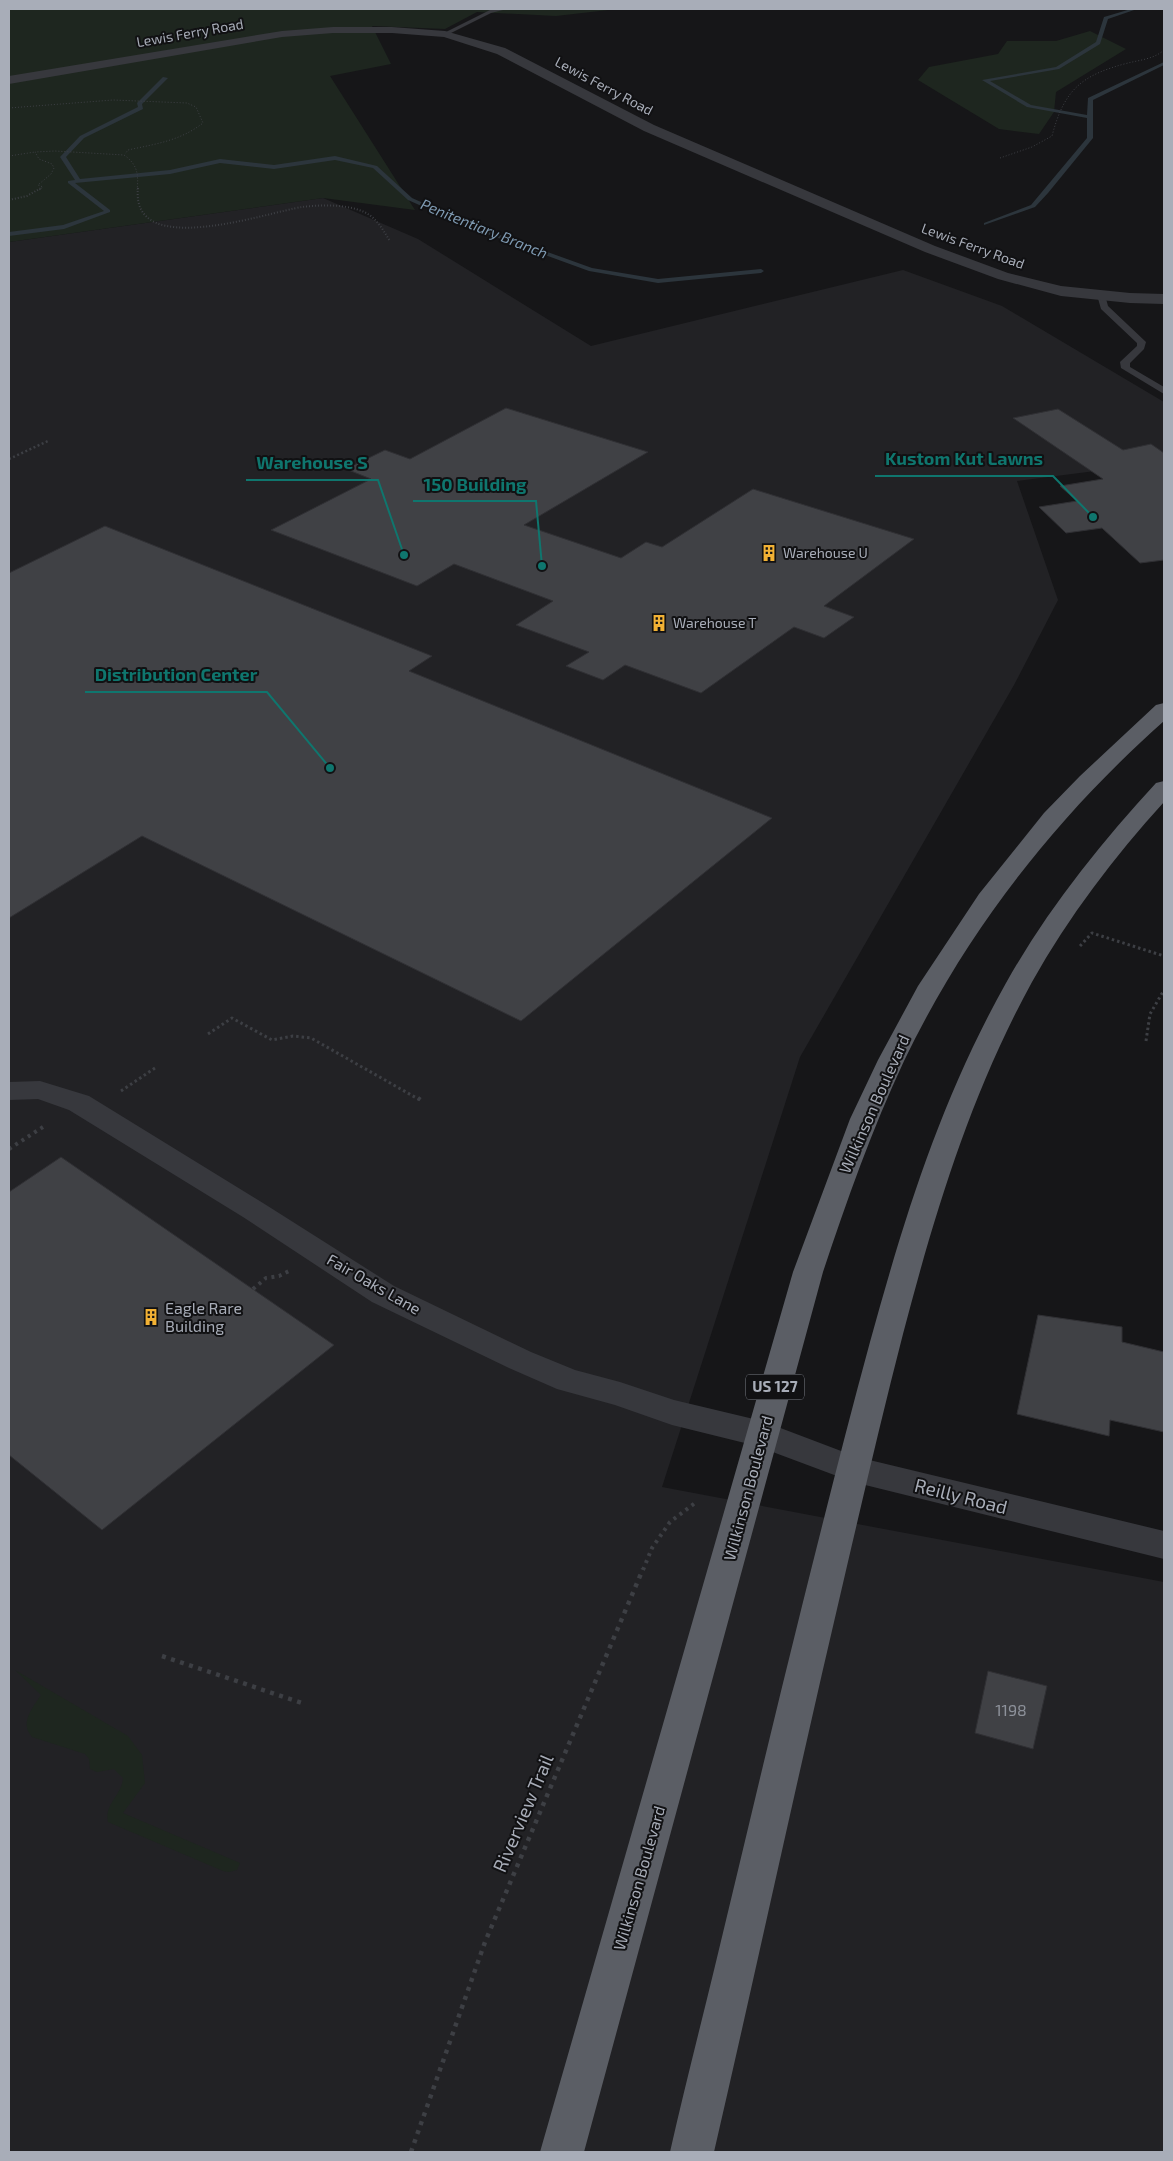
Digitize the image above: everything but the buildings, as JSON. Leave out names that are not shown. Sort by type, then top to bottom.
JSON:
[{"type":"highway","name":"Wilkinson Boulevard","points":[[562,2152],[808,1272],[854,1145],[910,1024],[949,956],[998,885],[1051,819],[1108,759],[1164,710]]},
{"type":"highway","points":[[692,2152],[795,1705],[853,1469],[916,1229],[946,1142],[969,1084],[1022,976],[1052,926],[1119,837],[1164,788]]},
{"type":"street","name":"Lewis Ferry Road","points":[[9,80],[282,34],[333,30],[392,30],[445,34],[501,50],[649,128],[930,249],[1003,276],[1061,291],[1164,299]]},
{"type":"street","name":"Fair Oaks Lane","points":[[9,1091],[40,1090],[79,1103],[253,1210],[383,1294],[520,1360],[568,1380],[620,1394],[672,1412],[762,1434]]},
{"type":"street","name":"Reilly Road","points":[[762,1434],[853,1469],[1164,1545]]},
{"type":"lane","points":[[445,34],[489,12],[504,9]]},
{"type":"lane","points":[[1101,295],[1104,307],[1142,342],[1141,347],[1125,362],[1126,368],[1164,391]]},
{"type":"path","points":[[1000,158],[1045,142],[1052,136],[1065,98],[1071,90],[1093,77],[1097,72],[1116,65],[1154,57],[1164,50]]},
{"type":"path","points":[[9,108],[113,100],[187,104],[196,107],[204,123],[187,136],[172,142],[128,150],[125,154]]},
{"type":"path","points":[[9,156],[63,150],[125,154],[134,164],[140,178],[136,197],[138,206],[144,215],[156,222],[177,227],[202,228],[284,211],[338,204],[348,206],[376,219],[390,241]]},
{"type":"path","points":[[9,200],[23,198],[35,193],[42,187],[38,185],[51,174],[54,168],[52,164],[39,159],[35,152]]},
{"type":"path","points":[[9,459],[48,441]]},
{"type":"path","points":[[1073,947],[1078,948],[1092,933],[1164,956]]},
{"type":"path","points":[[1146,1041],[1148,1018],[1154,1004],[1164,990]]},
{"type":"path","points":[[208,1034],[232,1018],[272,1040],[293,1036],[311,1038],[424,1102]]},
{"type":"path","points":[[114,1096],[154,1068]]},
{"type":"path","points":[[9,1149],[79,1103]]},
{"type":"path","name":"Riverview Trail","points":[[411,2152],[485,1942],[652,1548],[670,1522],[695,1503]]},
{"type":"path","points":[[162,1656],[302,1703]]},
{"type":"shaded area","points":[[9,9],[617,9],[556,16],[477,12],[445,29],[372,26],[391,64],[330,76],[415,210],[323,198],[9,242]]},
{"type":"shaded area","points":[[1090,31],[1126,49],[1056,92],[1054,112],[1039,134],[999,129],[918,80],[929,67],[998,54],[1007,41],[1056,41]]},
{"type":"shaded area","points":[[323,198],[418,239],[591,346],[903,270],[1002,306],[1164,402],[1164,522],[1103,470],[1017,481],[1058,600],[1014,685],[800,1057],[662,1487],[1164,1582],[1164,2152],[9,2152],[9,242]]},
{"type":"shaded area","points":[[15,1670],[128,1736],[142,1755],[145,1783],[123,1813],[240,1863],[237,1870],[223,1871],[108,1822],[109,1810],[120,1790],[123,1778],[114,1769],[97,1772],[90,1769],[89,1759],[85,1754],[32,1737],[28,1732],[27,1721],[31,1710],[41,1695]]},
{"type":"waterway","points":[[1090,117],[1029,106],[985,80],[1057,68],[1098,43],[1106,18],[1135,9]]},
{"type":"waterway","name":"Penitentiary Branch","points":[[1090,117],[1090,99],[1164,63]]},
{"type":"waterway","points":[[78,181],[63,157],[82,137],[141,108],[139,104],[165,78]]},
{"type":"waterway","name":"Penitentiary Branch","points":[[986,224],[1033,206],[1090,138],[1090,117]]},
{"type":"waterway","name":"Penitentiary Branch","points":[[78,181],[170,172],[220,161],[274,167],[335,158],[375,167],[410,199],[473,227],[591,270],[658,281],[761,271]]},
{"type":"waterway","name":"Penitentiary Branch","points":[[9,234],[64,227],[108,211],[70,182],[78,181]]},
{"type":"place","name":"Kustom Kut Lawns","points":[[1093,517]]},
{"type":"place","name":"Warehouse U","points":[[769,553]]},
{"type":"place","name":"Warehouse S","points":[[404,555]]},
{"type":"place","name":"150 Building","points":[[542,566]]},
{"type":"place","name":"Warehouse T","points":[[659,623]]},
{"type":"place","name":"Distribution Center","points":[[330,768]]},
{"type":"place","name":"Eagle Rare Building","points":[[151,1317]]}]
